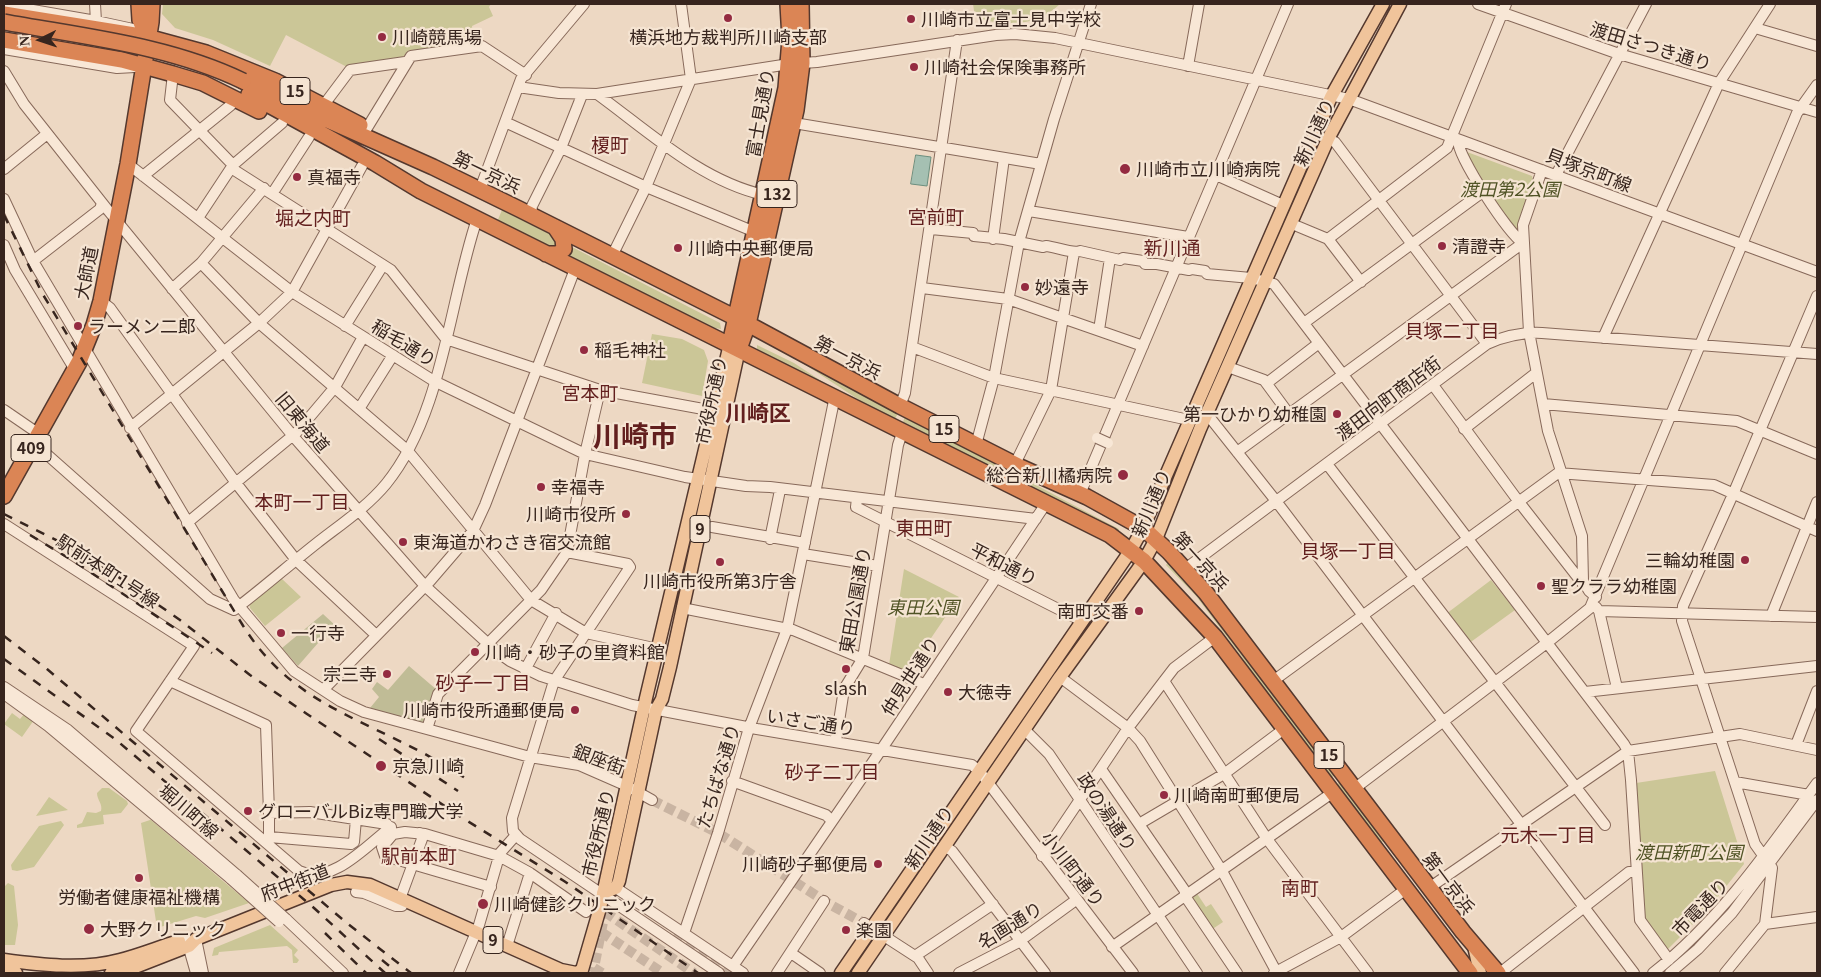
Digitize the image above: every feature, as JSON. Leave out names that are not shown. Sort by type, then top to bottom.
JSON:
[{"type":"highway","name":"大師道","points":[[139,4],[140,20],[147,37]]},
{"type":"highway","name":"大師道","points":[[4,496],[75,370],[84,351],[101,301],[128,164],[147,37],[151,22],[152,4]]},
{"type":"highway","name":"富士見通り","points":[[741,321],[755,232],[783,107],[795,63],[788,4]]},
{"type":"highway","name":"富士見通り","points":[[735,346],[794,123],[795,63],[801,4]]},
{"type":"highway","name":"15","points":[[4,14],[147,37],[206,53],[275,81],[367,128],[433,167]]},
{"type":"highway","name":"第一京浜","points":[[4,22],[148,47],[199,61],[421,191],[575,269],[735,346],[1110,535],[1144,561],[1215,637],[1470,973]]},
{"type":"highway","name":"第一京浜","points":[[4,32],[147,57],[241,85],[314,114],[433,167],[496,199],[531,214],[741,321],[900,406],[1015,464],[1080,494],[1143,528],[1156,539],[1206,592],[1354,790],[1474,946],[1499,973]]},
{"type":"highway","points":[[4,40],[102,56],[203,83],[309,137],[374,173],[421,191]]},
{"type":"highway","points":[[472,217],[481,191]]},
{"type":"highway","points":[[472,217],[484,206],[496,199]]},
{"type":"highway","points":[[546,254],[558,254],[564,249],[563,240],[555,227]]},
{"type":"main road","name":"新川通り","points":[[841,973],[868,926],[976,768],[1131,550],[1143,528],[1331,97],[1383,4]]},
{"type":"main road","name":"新川通り","points":[[858,973],[1060,678],[1144,561],[1156,539],[1207,414],[1298,212],[1328,139],[1400,4]]},
{"type":"main road","points":[[1352,58],[1366,66]]},
{"type":"main road","points":[[1315,134],[1328,139]]},
{"type":"main road","points":[[1283,205],[1298,212]]},
{"type":"main road","name":"市役所通り","points":[[603,893],[627,786],[651,709],[664,693],[682,608],[683,576],[699,478],[714,411],[735,346]]},
{"type":"main road","name":"市役所通り","points":[[603,893],[616,888],[639,794],[658,649],[712,481],[735,346]]},
{"type":"main road","points":[[1189,420],[1207,414]]},
{"type":"main road","name":"府中街道","points":[[111,973],[339,883],[362,883],[401,902],[476,932],[561,970],[572,973],[580,972],[584,966],[603,893]]},
{"type":"main road","points":[[1474,946],[1480,973]]},
{"type":"main road","name":"9","points":[[4,960],[53,965],[75,960],[122,968]]},
{"type":"main road","points":[[4,972],[16,973]]},
{"type":"street","points":[[95,4],[96,21]]},
{"type":"street","points":[[481,191],[482,180],[518,87],[584,4]]},
{"type":"street","points":[[612,256],[646,187],[691,79],[681,4]]},
{"type":"street","points":[[976,444],[994,378],[1019,242],[1077,43],[1091,4]]},
{"type":"street","points":[[1188,66],[1199,4]]},
{"type":"street","points":[[1080,494],[1175,267],[1216,175],[1254,80],[1288,4]]},
{"type":"street","name":"渡田さつき通り","points":[[1478,4],[1504,9],[1618,54],[1817,112]]},
{"type":"street","points":[[1556,175],[1646,4]]},
{"type":"street","points":[[1603,338],[1718,83],[1770,4]]},
{"type":"street","points":[[4,5],[128,26],[147,37]]},
{"type":"street","points":[[1328,239],[1447,148],[1455,138],[1504,9]]},
{"type":"street","points":[[1755,28],[1817,46]]},
{"type":"street","name":"貝塚京町線","points":[[518,87],[582,95],[597,94],[957,40],[1015,34],[1055,38],[1331,97],[1349,99],[1817,272]]},
{"type":"street","points":[[900,406],[905,393],[922,288],[957,40]]},
{"type":"street","points":[[367,128],[411,56],[482,46],[526,75]]},
{"type":"street","points":[[4,49],[117,68],[143,66]]},
{"type":"street","points":[[323,106],[350,70],[406,62]]},
{"type":"street","name":"旧東海道","points":[[4,71],[47,134],[172,289],[293,436],[425,586],[488,645],[525,670],[554,681],[651,709]]},
{"type":"street","points":[[174,74],[170,100],[201,130],[232,166],[391,270],[446,338],[600,390],[714,411]]},
{"type":"street","points":[[1354,790],[1596,604],[1644,478],[1800,107],[1817,85]]},
{"type":"street","points":[[597,94],[711,176],[747,192],[764,195]]},
{"type":"street","points":[[531,214],[532,206],[560,148],[582,95]]},
{"type":"street","points":[[143,176],[231,105]]},
{"type":"street","points":[[505,122],[646,187],[755,232]]},
{"type":"street","points":[[198,218],[232,166],[282,123]]},
{"type":"street","points":[[794,123],[1041,164]]},
{"type":"street","points":[[4,169],[47,134]]},
{"type":"street","points":[[172,289],[201,264],[222,237],[268,191],[309,137]]},
{"type":"street","points":[[1455,138],[1460,151],[1484,191],[1513,235],[1523,243]]},
{"type":"street","points":[[1328,139],[1335,142],[1380,200],[1487,344]]},
{"type":"street","points":[[993,238],[1004,158]]},
{"type":"street","name":"稲毛通り","points":[[128,164],[292,292],[434,381],[585,454],[712,481]]},
{"type":"street","points":[[130,428],[259,323],[292,292],[362,166]]},
{"type":"street","points":[[1542,170],[1523,225],[1529,332],[1548,431],[1582,536],[1585,585]]},
{"type":"street","points":[[1216,175],[1283,205]]},
{"type":"street","points":[[1304,323],[1484,191]]},
{"type":"street","name":"銀座街","points":[[4,199],[33,262],[84,351],[234,600],[294,671],[323,690],[364,712],[530,757],[579,765],[627,786],[652,800]]},
{"type":"street","points":[[33,262],[100,209],[102,203]]},
{"type":"street","points":[[1029,211],[1188,237]]},
{"type":"street","points":[[4,410],[210,599],[234,610],[358,511],[386,484],[407,450],[422,418],[446,338],[472,217]]},
{"type":"street","points":[[1292,224],[1328,239],[1361,282]]},
{"type":"street","points":[[930,229],[973,233],[974,236],[1066,249],[1074,252],[1101,254],[1110,258],[1205,271],[1207,274],[1251,278],[1274,284],[1548,642],[1628,751],[1640,920],[1669,960]]},
{"type":"street","points":[[1237,452],[1523,243]]},
{"type":"street","points":[[4,245],[15,270],[75,370]]},
{"type":"street","points":[[1015,464],[1051,390],[1074,252]]},
{"type":"street","points":[[1099,330],[1110,258]]},
{"type":"street","points":[[201,264],[259,323],[407,450],[531,600],[556,613],[586,633],[658,649]]},
{"type":"street","points":[[345,326],[383,265]]},
{"type":"street","points":[[323,690],[425,586],[473,531],[485,505],[575,269]]},
{"type":"street","points":[[922,288],[1008,299],[1143,346]]},
{"type":"street","points":[[1725,973],[1765,924],[1773,874],[1768,860],[1755,844],[1682,621],[1682,613],[1683,606],[1761,430],[1817,296]]},
{"type":"street","points":[[101,301],[110,308],[236,483],[296,560],[376,635]]},
{"type":"street","name":"渡田向町商店街","points":[[1185,569],[1487,344],[1502,338],[1529,332],[1817,354]]},
{"type":"street","points":[[187,523],[293,436],[335,387],[363,337]]},
{"type":"street","points":[[1268,383],[1319,343]]},
{"type":"street","points":[[912,347],[994,378],[1189,420]]},
{"type":"street","points":[[359,408],[393,355]]},
{"type":"street","points":[[1228,367],[1268,383],[1289,414]]},
{"type":"street","points":[[1464,428],[1536,373]]},
{"type":"street","points":[[1432,386],[1519,502],[1585,585],[1596,604],[1617,688]]},
{"type":"street","points":[[427,730],[438,694],[541,590],[567,552],[585,454],[600,390]]},
{"type":"street","name":"たちばな通り","points":[[684,933],[718,833],[749,728],[787,629],[835,396]]},
{"type":"street","points":[[1542,404],[1737,421],[1817,454]]},
{"type":"street","points":[[1207,414],[1276,501],[1583,909],[1634,973]]},
{"type":"street","points":[[885,520],[898,445],[903,430]]},
{"type":"street","points":[[1097,438],[1108,443]]},
{"type":"street","points":[[1326,464],[1605,825]]},
{"type":"street","points":[[1273,681],[1541,484],[1562,472],[1714,484],[1812,528]]},
{"type":"street","name":"平和通り","points":[[712,481],[1036,519]]},
{"type":"street","points":[[770,539],[780,490]]},
{"type":"street","name":"平和通り","points":[[857,498],[856,507],[1082,621]]},
{"type":"street","name":"仲見世通り","points":[[733,966],[882,750],[924,684],[997,579],[1046,502]]},
{"type":"street","points":[[1771,616],[1812,528],[1817,502]]},
{"type":"street","name":"東田公園通り","points":[[836,741],[844,689],[863,658],[885,520]]},
{"type":"street","name":"駅前本町1号線","points":[[4,524],[194,646],[170,680]]},
{"type":"street","points":[[712,527],[770,539],[878,566]]},
{"type":"street","points":[[567,552],[628,564],[630,567],[554,681],[511,825],[516,835],[719,973]]},
{"type":"street","points":[[1596,604],[1682,613],[1817,617]]},
{"type":"street","points":[[682,608],[787,629],[924,684]]},
{"type":"street","points":[[525,670],[556,613]]},
{"type":"street","points":[[1042,856],[1128,728],[1174,668],[1215,637]]},
{"type":"street","points":[[1585,692],[1817,666]]},
{"type":"street","points":[[1060,678],[1128,728],[1140,741],[1222,871],[1276,973],[1341,937],[1406,888]]},
{"type":"street","points":[[267,839],[269,813],[266,725],[170,680],[136,731],[267,839],[299,871],[309,875],[321,875],[357,856],[374,839],[392,831],[420,833],[499,856],[530,873],[586,912]]},
{"type":"street","points":[[1164,681],[1267,839],[1368,973]]},
{"type":"street","name":"堀川町線","points":[[4,687],[68,730],[230,876]]},
{"type":"street","points":[[1796,744],[1817,691]]},
{"type":"street","points":[[4,694],[48,726],[230,876],[343,973]]},
{"type":"street","name":"いさご通り","points":[[651,709],[749,728],[836,741],[976,768]]},
{"type":"street","name":"政の湯通り","points":[[1025,730],[1048,754],[1197,973]]},
{"type":"street","points":[[1139,824],[1224,774],[1284,730]]},
{"type":"street","points":[[1430,888],[1628,751],[1749,734],[1817,750]]},
{"type":"street","name":"小川町通り","points":[[976,768],[1133,973]]},
{"type":"street","points":[[1100,769],[1185,891],[1185,896],[1237,973]]},
{"type":"street","points":[[732,781],[826,815],[832,821]]},
{"type":"street","points":[[1735,782],[1813,797]]},
{"type":"street","name":"市電通り","points":[[1670,973],[1732,914],[1813,797],[1817,783]]},
{"type":"street","points":[[1112,947],[1332,793]]},
{"type":"street","points":[[269,813],[310,812],[388,824],[392,831]]},
{"type":"street","points":[[267,839],[351,844],[354,842],[356,820]]},
{"type":"street","points":[[392,831],[382,847],[383,854],[491,887]]},
{"type":"street","points":[[356,892],[364,893],[396,906],[401,902],[422,839],[420,833]]},
{"type":"street","points":[[459,973],[476,932],[499,856],[516,835]]},
{"type":"street","points":[[944,846],[952,851],[1045,973]]},
{"type":"street","name":"市電通り","points":[[1653,973],[1669,960],[1768,860]]},
{"type":"street","points":[[1499,973],[1630,872],[1636,872]]},
{"type":"street","points":[[507,946],[530,873]]},
{"type":"street","points":[[230,876],[228,881],[254,907]]},
{"type":"street","points":[[616,888],[743,973]]},
{"type":"street","name":"名画通り","points":[[959,973],[1021,941],[1076,900]]},
{"type":"street","points":[[778,973],[824,901]]},
{"type":"street","points":[[915,956],[993,904]]},
{"type":"street","points":[[1765,924],[1817,917]]},
{"type":"street","points":[[868,926],[915,956],[928,973]]},
{"type":"street","points":[[190,941],[196,973]]},
{"type":"street","points":[[190,941],[203,973]]},
{"type":"street","points":[[791,953],[820,973]]},
{"type":"green space","name":"川崎競馬場","points":[[163,4],[491,4],[489,7],[493,16],[472,26],[474,43],[406,53],[402,60],[347,67],[286,35],[270,66],[213,40],[175,28],[162,14]]},
{"type":"green space","points":[[973,4],[1060,4],[1051,12],[1041,17],[1020,23],[1009,23],[975,17]]},
{"type":"green space","name":"渡田第2公園","points":[[1467,152],[1532,176],[1533,180],[1518,231],[1515,233],[1465,154]]},
{"type":"green space","points":[[502,210],[556,237],[558,246],[552,249],[497,222]]},
{"type":"green space","points":[[572,247],[720,323],[721,329],[715,328],[567,257]]},
{"type":"green space","points":[[652,334],[682,339],[704,350],[708,361],[702,396],[642,383]]},
{"type":"green space","points":[[761,340],[898,413],[895,419],[870,407],[798,360]]},
{"type":"green space","points":[[757,345],[794,363],[829,386],[757,349]]},
{"type":"green space","points":[[905,416],[1119,529],[1118,532],[903,422]]},
{"type":"green space","points":[[1168,562],[1206,605],[1335,775],[1330,779],[1263,691],[1242,657],[1196,596],[1166,565]]},
{"type":"green space","name":"東田公園","points":[[904,569],[959,597],[908,672],[889,665]]},
{"type":"green space","points":[[281,578],[301,597],[265,626],[250,608],[249,602]]},
{"type":"green space","points":[[1491,580],[1515,610],[1468,644],[1446,614]]},
{"type":"green space","points":[[12,713],[20,719],[25,713],[34,720],[22,737],[4,724]]},
{"type":"green space","name":"渡田新町公園","points":[[1715,771],[1744,864],[1708,909],[1668,949],[1645,921],[1636,783]]},
{"type":"green space","points":[[1340,782],[1385,840],[1379,844],[1335,786]]},
{"type":"green space","points":[[102,788],[109,788],[127,801],[128,804],[121,813],[103,815],[104,824],[77,828],[77,825],[82,823],[87,812],[96,813],[101,811],[97,793]]},
{"type":"green space","points":[[49,797],[68,810],[36,816]]},
{"type":"green space","points":[[151,820],[249,903],[205,918],[196,916],[157,928],[141,823]]},
{"type":"green space","points":[[61,821],[64,825],[34,867],[17,871],[12,870],[11,865],[39,826]]},
{"type":"green space","points":[[8,883],[14,886],[18,925],[15,945],[4,945],[4,887]]},
{"type":"green space","points":[[1196,892],[1206,907],[1211,904],[1223,922],[1211,930],[1189,896]]},
{"type":"green space","points":[[270,925],[298,950],[294,955],[299,960],[297,963],[293,963],[292,950],[287,946],[219,952],[218,955],[212,956],[214,948]]},
{"type":"shaded area","points":[[916,155],[931,157],[927,186],[911,184]]},
{"type":"shaded area","points":[[323,614],[336,626],[326,637],[325,635],[298,666],[282,648]]},
{"type":"shaded area","points":[[409,666],[437,690],[426,724],[370,708],[379,697],[372,689],[377,682],[388,690]]},
{"type":"tunnel","points":[[652,800],[718,833],[831,905],[864,923]]},
{"type":"tunnel","points":[[602,973],[594,968],[606,907]]},
{"type":"tunnel","points":[[605,912],[694,973]]},
{"type":"tunnel","points":[[601,932],[663,973]]},
{"type":"tunnel","points":[[675,933],[732,973]]},
{"type":"tunnel","points":[[844,956],[868,972]]},
{"type":"tunnel","points":[[849,973],[854,964]]},
{"type":"railway","points":[[4,215],[42,293],[242,624],[260,650],[301,688],[323,702],[347,716],[425,754],[467,779]]},
{"type":"railway","points":[[4,514],[66,545],[107,569],[180,620],[250,675],[307,714],[461,817],[564,881],[698,973]]},
{"type":"railway","points":[[30,535],[75,562],[212,653]]},
{"type":"railway","points":[[4,636],[47,669],[348,924],[411,973]]},
{"type":"railway","points":[[4,659],[115,739],[314,908],[385,973]]},
{"type":"railway","points":[[379,739],[458,791]]},
{"type":"railway","points":[[325,933],[366,973]]},
{"type":"railway","points":[[382,960],[398,973]]},
{"type":"place","name":"横浜地方裁判所川崎支部","points":[[728,18]]},
{"type":"place","name":"川崎市立富士見中学校","points":[[911,19]]},
{"type":"place","name":"川崎競馬場","points":[[382,37]]},
{"type":"place","name":"川崎社会保険事務所","points":[[914,67]]},
{"type":"place","name":"川崎市立川崎病院","points":[[1125,169]]},
{"type":"place","name":"真福寺","points":[[297,177]]},
{"type":"place","name":"清證寺","points":[[1442,246]]},
{"type":"place","name":"川崎中央郵便局","points":[[678,248]]},
{"type":"place","name":"妙遠寺","points":[[1025,287]]},
{"type":"place","name":"ラーメン二郎","points":[[78,326]]},
{"type":"place","name":"稲毛神社","points":[[584,350]]},
{"type":"place","name":"第一ひかり幼稚園","points":[[1337,414]]},
{"type":"place","name":"総合新川橘病院","points":[[1123,475]]},
{"type":"place","name":"幸福寺","points":[[541,487]]},
{"type":"place","name":"川崎市役所","points":[[626,514]]},
{"type":"place","name":"東海道かわさき宿交流館","points":[[403,542]]},
{"type":"place","name":"三輪幼稚園","points":[[1745,560]]},
{"type":"place","name":"川崎市役所第3庁舎","points":[[720,562]]},
{"type":"place","name":"聖クララ幼稚園","points":[[1541,586]]},
{"type":"place","name":"南町交番","points":[[1139,611]]},
{"type":"place","name":"一行寺","points":[[281,633]]},
{"type":"place","name":"川崎・砂子の里資料館","points":[[475,652]]},
{"type":"place","name":"slash","points":[[846,669]]},
{"type":"place","name":"宗三寺","points":[[387,674]]},
{"type":"place","name":"大徳寺","points":[[948,692]]},
{"type":"place","name":"川崎市役所通郵便局","points":[[575,710]]},
{"type":"place","name":"京急川崎","points":[[381,766]]},
{"type":"place","name":"川崎南町郵便局","points":[[1164,795]]},
{"type":"place","name":"グローバルBiz専門職大学","points":[[248,811]]},
{"type":"place","name":"川崎砂子郵便局","points":[[878,864]]},
{"type":"place","name":"労働者健康福祉機構","points":[[139,878]]},
{"type":"place","name":"川崎健診クリニック","points":[[483,904]]},
{"type":"place","name":"大野クリニック","points":[[89,929]]},
{"type":"place","name":"楽園","points":[[846,930]]},
{"type":"district","name":"榎町","points":[[610,145]]},
{"type":"district","name":"宮前町","points":[[936,217]]},
{"type":"district","name":"堀之内町","points":[[313,218]]},
{"type":"district","name":"新川通","points":[[1172,248]]},
{"type":"district","name":"貝塚二丁目","points":[[1452,331]]},
{"type":"district","name":"宮本町","points":[[590,393]]},
{"type":"district","name":"川崎区","points":[[758,413]]},
{"type":"district","name":"川崎市","points":[[635,435]]},
{"type":"district","name":"本町一丁目","points":[[302,502]]},
{"type":"district","name":"東田町","points":[[924,528]]},
{"type":"district","name":"貝塚一丁目","points":[[1348,551]]},
{"type":"district","name":"砂子一丁目","points":[[483,683]]},
{"type":"district","name":"砂子二丁目","points":[[832,772]]},
{"type":"district","name":"元木一丁目","points":[[1548,835]]},
{"type":"district","name":"駅前本町","points":[[419,856]]},
{"type":"district","name":"南町","points":[[1300,888]]}]
